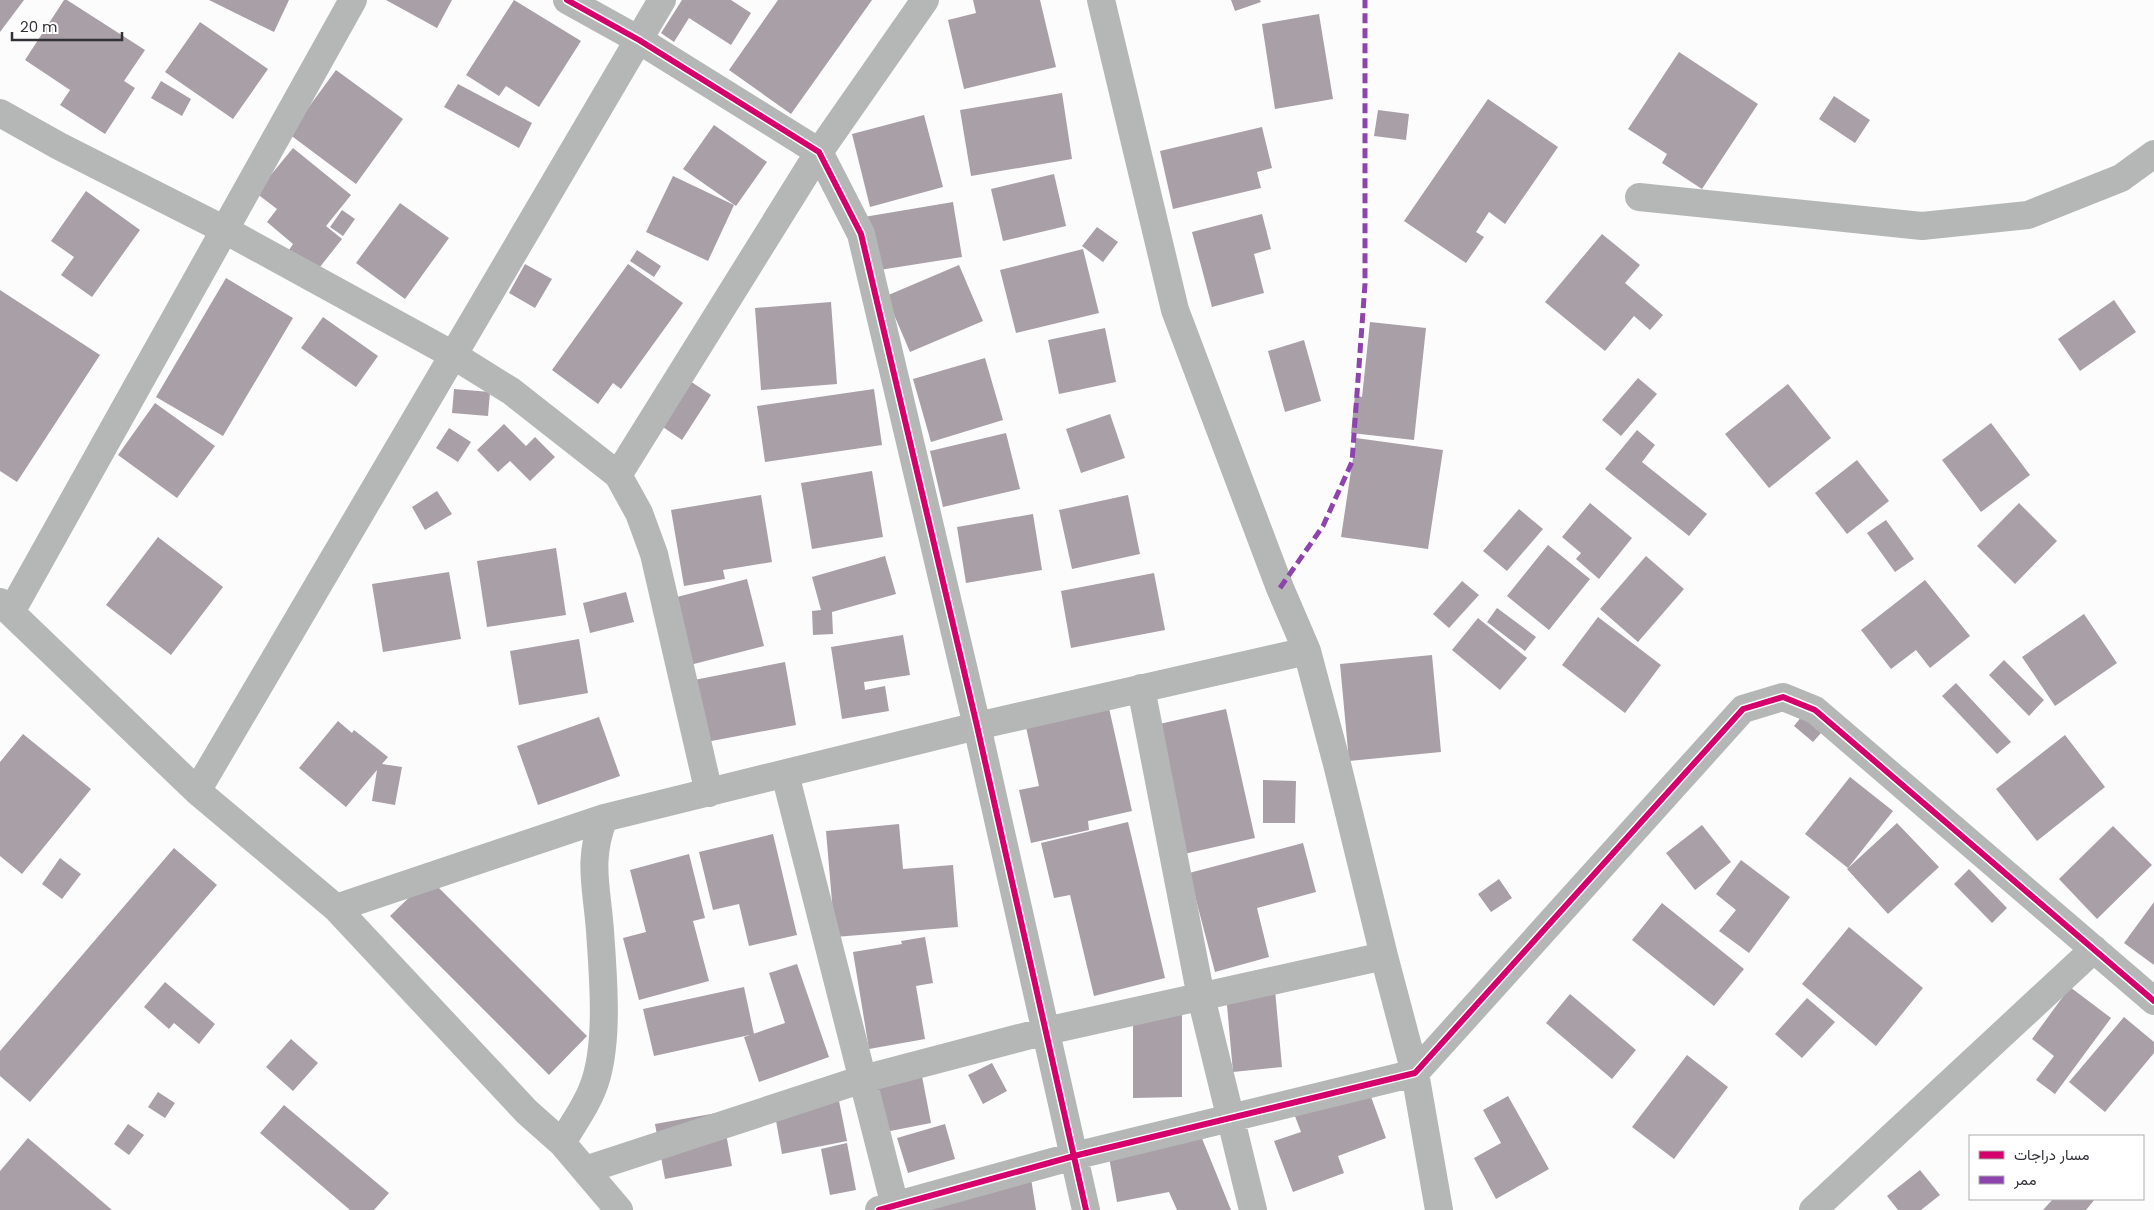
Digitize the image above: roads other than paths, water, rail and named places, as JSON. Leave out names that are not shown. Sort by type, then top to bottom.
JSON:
[{"type":"street","points":[[353,0],[225,230],[6,607],[196,790],[336,908],[527,1112],[562,1143],[619,1210]]},
{"type":"street","points":[[567,0],[639,40],[819,152],[861,234],[977,726],[1086,1210]]},
{"type":"street","points":[[196,790],[662,0]]},
{"type":"street","points":[[618,475],[819,152],[925,0]]},
{"type":"street","points":[[1101,0],[1175,310],[1280,588],[1307,651],[1415,1073],[1439,1210]]},
{"type":"street","points":[[0,113],[59,146],[225,230],[453,355],[511,391],[618,475],[639,513],[654,554],[709,793]]},
{"type":"street","points":[[1638,197],[1922,226],[2028,215],[2121,178],[2154,154]]},
{"type":"street","points":[[336,908],[604,818],[977,726],[1307,651]]},
{"type":"street","points":[[1141,688],[1201,997],[1253,1210]]},
{"type":"street","points":[[786,774],[863,1079],[890,1208],[1074,1156],[1415,1073],[1743,709],[1783,697],[1815,710],[2154,1001]]},
{"type":"street","points":[[562,1143],[592,1089],[602,1054],[603,1002],[600,929],[593,872],[595,848],[604,818]]},
{"type":"street","points":[[1813,1210],[2094,949]]},
{"type":"street","points":[[585,1170],[863,1079],[1046,1031],[1384,956]]}]
